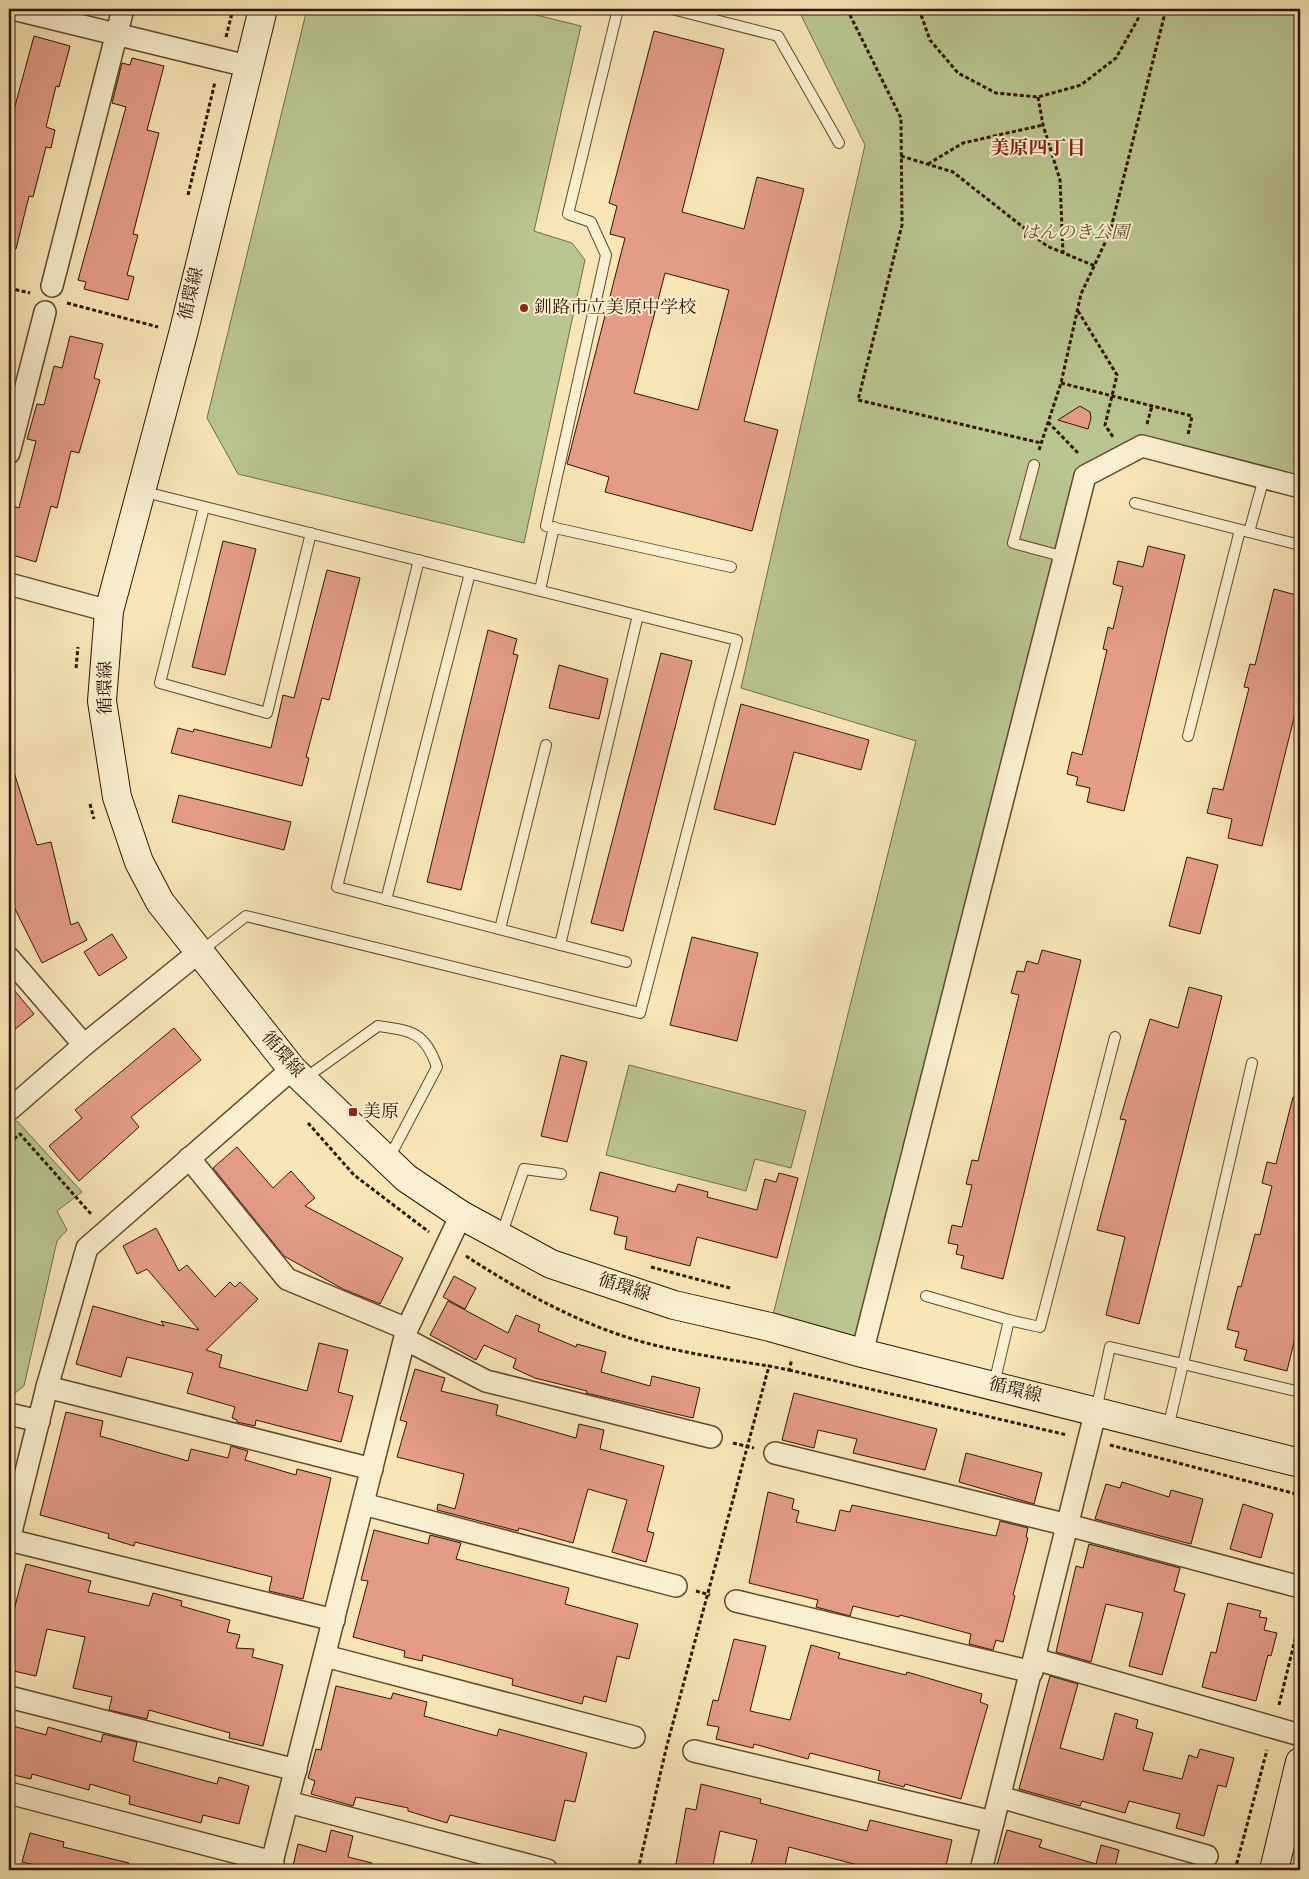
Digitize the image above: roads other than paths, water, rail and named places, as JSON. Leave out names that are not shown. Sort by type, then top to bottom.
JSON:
[{"type":"street","points":[[13,9],[247,66]]},
{"type":"street","points":[[9,453],[47,298],[123,9]]},
{"type":"street","name":"循環線","points":[[263,9],[247,66],[183,334],[109,611],[102,701],[117,797],[143,870],[160,902],[298,1074],[406,1178],[461,1215],[551,1264],[655,1298],[799,1334],[862,1353],[1096,1410],[1300,1463]]},
{"type":"street","points":[[862,1353],[1085,476],[1142,446],[1300,487]]},
{"type":"street","points":[[9,584],[109,611]]},
{"type":"street","points":[[9,1110],[84,1045],[199,952]]},
{"type":"street","points":[[9,958],[84,1045]]},
{"type":"street","points":[[298,1074],[189,1158],[87,1248],[47,1387],[9,1540],[334,1620]]},
{"type":"street","points":[[189,1158],[287,1279],[406,1334],[486,1381],[711,1438]]},
{"type":"street","points":[[9,1793],[271,1866],[406,1334],[461,1215]]},
{"type":"street","points":[[47,1387],[372,1469]]},
{"type":"street","points":[[982,1870],[1096,1410]]},
{"type":"street","points":[[9,1414],[39,1421]]},
{"type":"street","points":[[775,1453],[1300,1586]]},
{"type":"street","points":[[363,1504],[676,1586]]},
{"type":"street","points":[[736,1601],[1033,1666],[1300,1736]]},
{"type":"street","points":[[325,1656],[634,1737]]},
{"type":"street","points":[[9,1697],[296,1770]]},
{"type":"street","points":[[694,1751],[994,1822]]},
{"type":"street","points":[[1274,1870],[1300,1762]]},
{"type":"street","points":[[1000,1797],[1207,1856]]},
{"type":"street","points":[[288,1802],[547,1870]]},
{"type":"lane","points":[[618,9],[568,214],[591,222],[606,255],[546,526],[731,567]]},
{"type":"lane","points":[[672,9],[778,36],[839,144]]},
{"type":"lane","points":[[1034,465],[1013,543],[1064,557]]},
{"type":"lane","points":[[1188,736],[1244,531],[1264,478]]},
{"type":"lane","points":[[140,491],[737,640],[640,1013],[246,916],[199,952]]},
{"type":"lane","points":[[1135,503],[1300,545]]},
{"type":"lane","points":[[204,506],[160,683],[267,713],[311,533]]},
{"type":"lane","points":[[540,590],[554,527]]},
{"type":"lane","points":[[419,560],[337,887],[626,962]]},
{"type":"lane","points":[[386,900],[470,573]]},
{"type":"lane","points":[[560,945],[638,615]]},
{"type":"lane","points":[[500,929],[546,745]]},
{"type":"lane","points":[[298,1074],[378,1026],[410,1031],[430,1047],[437,1067],[388,1161]]},
{"type":"lane","points":[[926,1296],[1040,1327],[1115,1037]]},
{"type":"lane","points":[[1168,1429],[1252,1063]]},
{"type":"lane","points":[[501,1237],[524,1168],[561,1174]]},
{"type":"lane","points":[[993,1385],[1009,1320]]},
{"type":"lane","points":[[1096,1410],[1110,1347],[1300,1392]]},
{"type":"place","name":"釧路市立美原中学校","points":[[524,308]]},
{"type":"place","name":"美原","points":[[353,1112]]},
{"type":"district","name":"美原四丁目","points":[[1038,149]]},
{"type":"park label","name":"はんのき公園","points":[[1075,233]]}]
